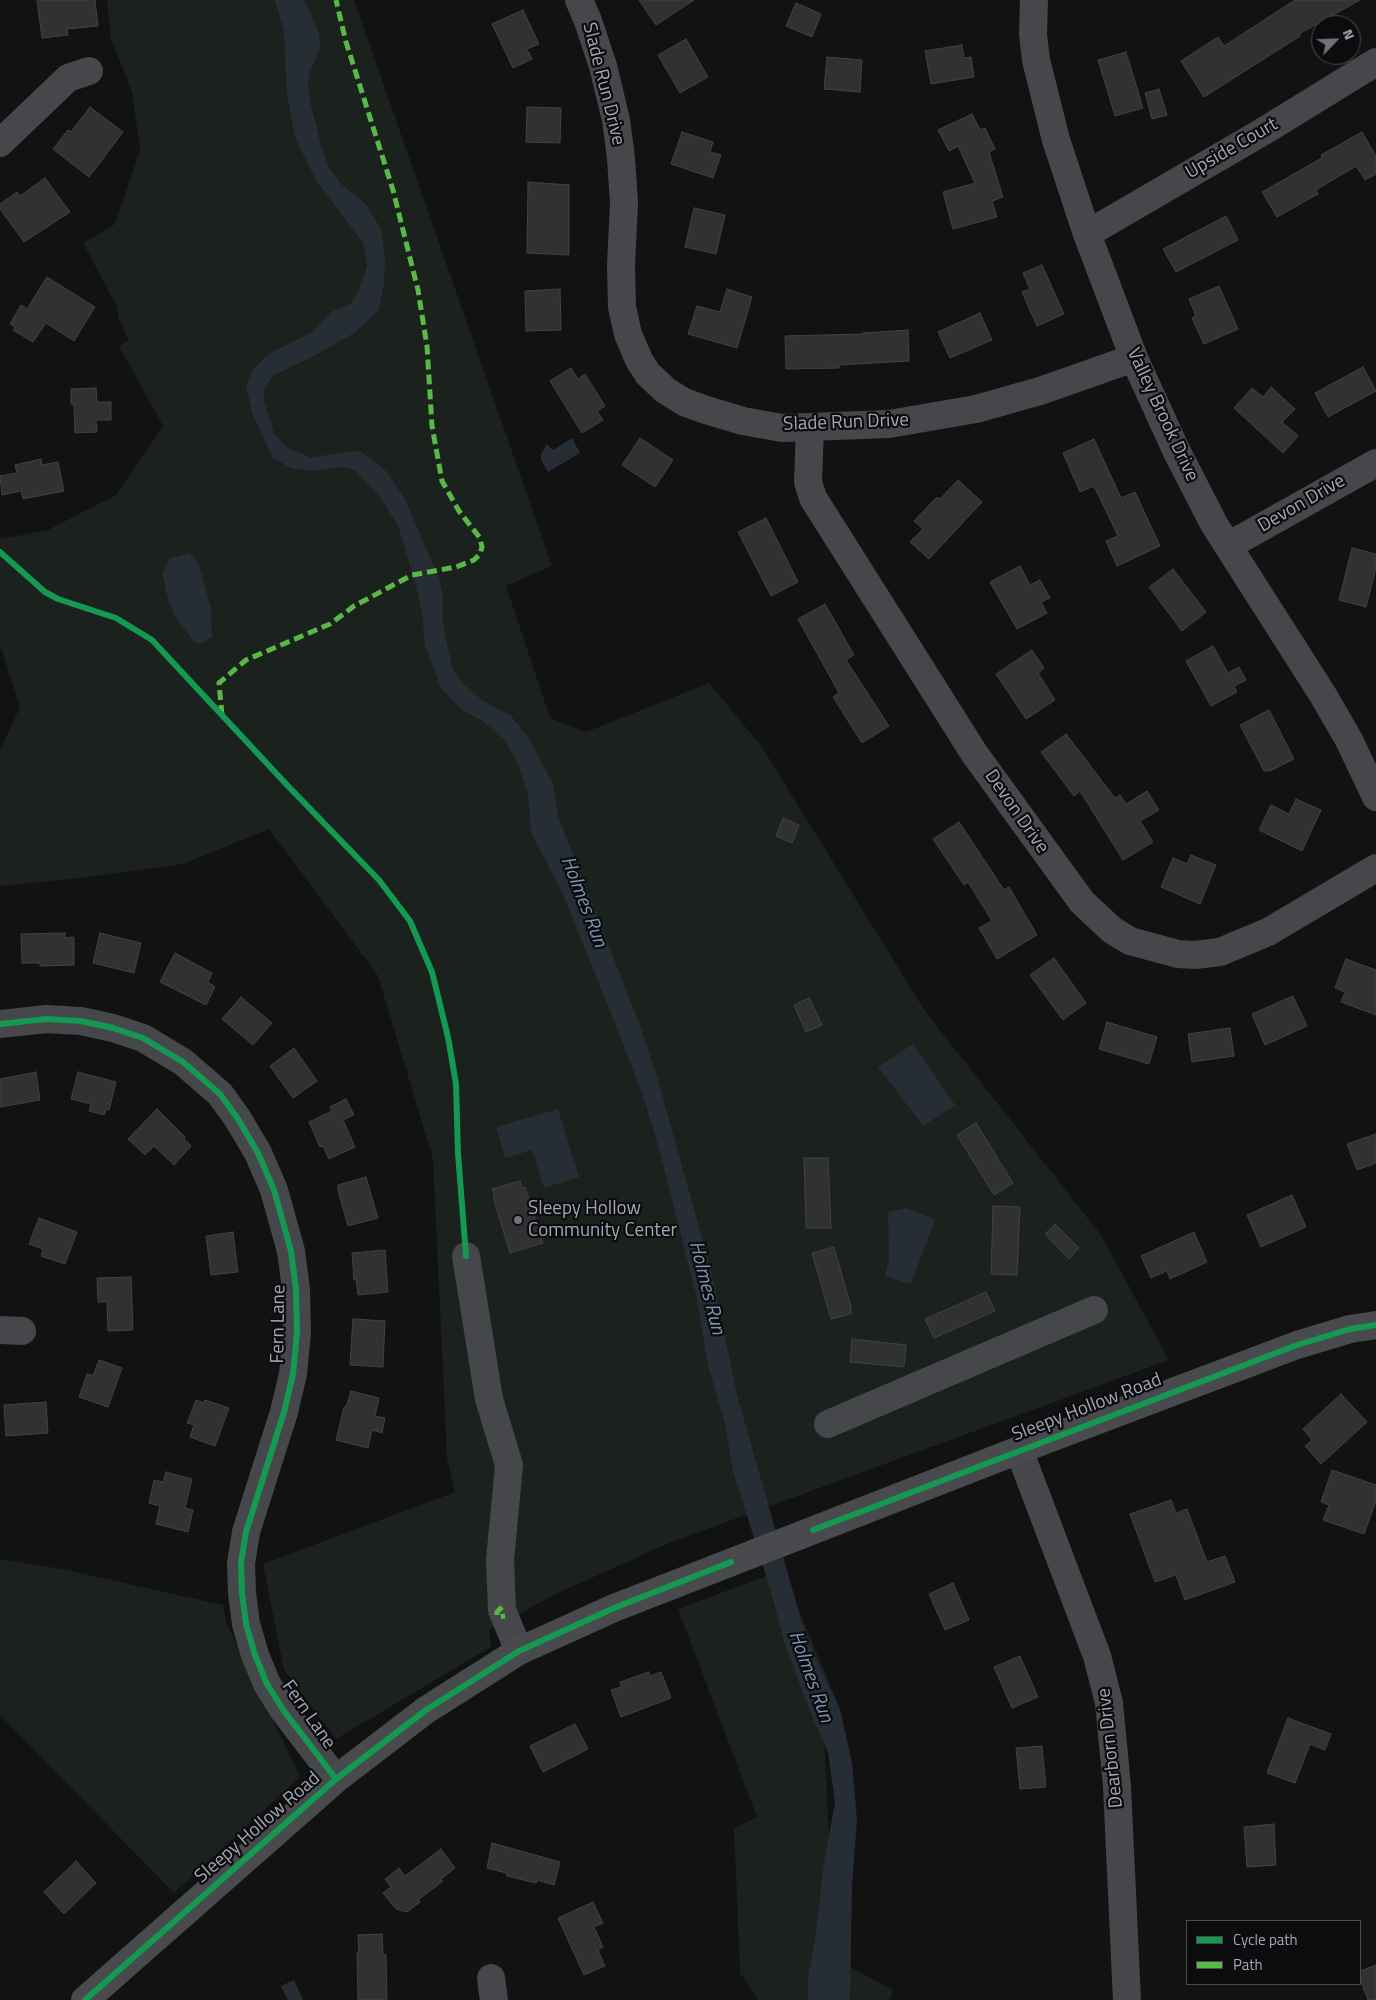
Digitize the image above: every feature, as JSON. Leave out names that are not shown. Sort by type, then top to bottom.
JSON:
[{"type":"main road","name":"Sleepy Hollow Road","points":[[85,2000],[336,1779],[426,1710],[519,1651],[614,1608],[1019,1450],[1297,1345],[1350,1329],[1376,1325]]},
{"type":"street","name":"Slade Run Drive","points":[[579,0],[603,66],[616,120],[624,203],[621,266],[622,307],[628,334],[639,360],[648,374],[665,390],[684,402],[743,421],[782,428],[889,424],[942,417],[1040,391],[1134,358]]},
{"type":"street","name":"Valley Brook Drive","points":[[1034,0],[1033,34],[1036,60],[1056,140],[1087,234],[1134,358],[1176,450],[1214,524],[1324,695],[1349,740],[1376,797]]},
{"type":"street","name":"Upside Court","points":[[1087,234],[1264,131],[1376,62]]},
{"type":"street","points":[[0,143],[68,78],[89,71]]},
{"type":"street","name":"Devon Drive","points":[[810,428],[808,482],[814,498],[974,753],[1082,902],[1112,930],[1130,941],[1178,954],[1195,955],[1220,952],[1268,932],[1376,868]]},
{"type":"street","name":"Devon Drive","points":[[1228,546],[1376,463]]},
{"type":"street","name":"Fern Lane","points":[[0,1024],[46,1019],[81,1021],[113,1028],[143,1038],[183,1062],[220,1094],[238,1119],[258,1153],[274,1190],[292,1251],[296,1289],[297,1332],[293,1374],[284,1412],[252,1506],[246,1532],[242,1563],[242,1593],[248,1630],[255,1655],[267,1684],[284,1712],[336,1779]]},
{"type":"street","points":[[466,1256],[489,1399],[509,1465],[500,1560],[502,1610],[519,1651]]},
{"type":"street","points":[[828,1424],[1094,1310]]},
{"type":"street","name":"Dearborn Drive","points":[[1019,1450],[1097,1656],[1109,1703],[1117,1786],[1127,2000]]},
{"type":"shaded area","points":[[107,0],[354,0],[552,566],[506,586],[550,718],[586,732],[709,683],[762,747],[925,1011],[1101,1235],[1169,1360],[669,1543],[556,1594],[489,1630],[491,1647],[336,1739],[284,1670],[263,1564],[455,1492],[447,1458],[433,1159],[378,976],[269,829],[183,864],[81,878],[0,886],[0,750],[20,707],[0,645],[0,539],[48,530],[116,495],[163,426],[119,346],[129,341],[119,319],[116,305],[83,243],[115,224],[140,150],[132,92],[111,39]]},
{"type":"shaded area","points":[[0,1559],[62,1569],[223,1605],[226,1622],[300,1777],[174,1893],[0,1715]]},
{"type":"shaded area","points":[[782,1570],[840,1709],[823,1715],[835,1959],[893,1990],[889,2000],[758,2000],[740,1973],[734,1828],[757,1817],[678,1609]]},
{"type":"water","name":"Holmes Run","points":[[275,0],[304,0],[318,31],[321,47],[310,72],[308,85],[322,149],[329,168],[343,186],[365,203],[381,229],[385,259],[384,285],[378,311],[354,333],[316,355],[273,376],[265,387],[264,401],[274,433],[285,446],[311,458],[360,451],[386,471],[405,499],[439,578],[443,597],[442,619],[452,667],[463,684],[482,700],[511,716],[530,740],[553,784],[559,819],[639,1023],[656,1073],[711,1270],[737,1395],[802,1623],[817,1662],[840,1709],[852,1763],[857,1820],[852,1886],[850,2000],[808,2000],[808,1978],[816,1934],[823,1869],[835,1802],[828,1752],[809,1709],[784,1642],[772,1595],[733,1471],[725,1423],[708,1366],[697,1298],[661,1156],[645,1102],[564,897],[531,832],[528,795],[519,767],[505,740],[484,722],[461,709],[441,688],[425,645],[422,612],[398,525],[379,496],[354,470],[341,467],[314,471],[291,468],[273,458],[253,415],[246,387],[253,370],[267,355],[311,333],[331,312],[351,304],[359,289],[367,266],[363,243],[316,180],[295,138],[287,95],[284,32]]},
{"type":"water","points":[[572,438],[580,453],[548,472],[541,460],[541,454],[547,444],[553,450]]},
{"type":"water","points":[[189,553],[198,562],[211,607],[212,637],[200,644],[194,642],[175,617],[162,573],[170,558]]},
{"type":"water","points":[[913,1044],[955,1105],[923,1126],[878,1067]]},
{"type":"water","points":[[558,1109],[579,1177],[544,1188],[532,1150],[505,1158],[496,1127]]},
{"type":"water","points":[[906,1208],[935,1219],[911,1284],[885,1276],[889,1260],[888,1212]]},
{"type":"water","points":[[294,1980],[303,2000],[288,2000],[281,1986]]},
{"type":"building","points":[[37,0],[95,0],[98,26],[67,29],[68,35],[42,38]]},
{"type":"building","points":[[639,0],[694,0],[656,25]]},
{"type":"building","points":[[1295,0],[1360,0],[1333,15],[1311,15],[1311,27],[1299,34],[1300,36],[1204,97],[1181,61],[1218,37],[1224,46]]},
{"type":"building","points":[[796,3],[821,14],[812,37],[786,26]]},
{"type":"building","points":[[523,10],[539,44],[527,49],[532,59],[513,68],[492,24]]},
{"type":"building","points":[[686,39],[708,77],[680,93],[658,55]]},
{"type":"building","points":[[962,45],[964,58],[971,57],[974,77],[931,84],[925,51]]},
{"type":"building","points":[[1126,52],[1143,108],[1115,116],[1098,60]]},
{"type":"building","points":[[827,57],[862,60],[860,92],[824,89]]},
{"type":"building","points":[[1159,89],[1167,115],[1152,119],[1145,93]]},
{"type":"building","points":[[90,107],[123,132],[89,177],[53,149],[68,130],[71,132]]},
{"type":"building","points":[[527,107],[561,108],[560,143],[526,142]]},
{"type":"building","points":[[972,114],[980,130],[985,128],[995,149],[989,152],[1003,197],[992,201],[997,217],[953,229],[943,192],[975,183],[958,146],[949,151],[938,130]]},
{"type":"building","points":[[682,132],[713,142],[710,152],[721,155],[713,178],[671,164]]},
{"type":"building","points":[[1362,132],[1376,156],[1376,174],[1365,180],[1356,166],[1316,190],[1318,194],[1277,217],[1262,192],[1322,158],[1321,155]]},
{"type":"building","points":[[45,178],[70,212],[24,242],[0,209],[0,204],[17,192],[20,196]]},
{"type":"building","points":[[528,182],[569,185],[569,255],[527,253]]},
{"type":"building","points":[[694,208],[725,215],[716,254],[685,247]]},
{"type":"building","points":[[1226,216],[1238,240],[1176,272],[1163,249]]},
{"type":"building","points":[[1042,265],[1064,314],[1037,326],[1022,292],[1030,289],[1023,273]]},
{"type":"building","points":[[47,277],[95,307],[74,341],[46,323],[33,342],[13,330],[15,327],[10,324],[21,305],[27,309]]},
{"type":"building","points":[[1219,286],[1238,329],[1204,344],[1192,318],[1196,316],[1189,299]]},
{"type":"building","points":[[560,289],[561,330],[526,331],[525,291]]},
{"type":"building","points":[[727,289],[752,297],[737,348],[688,334],[697,306],[720,312]]},
{"type":"building","points":[[980,313],[992,340],[950,358],[938,332]]},
{"type":"building","points":[[908,330],[909,361],[839,365],[839,368],[786,369],[785,336],[863,334]]},
{"type":"building","points":[[1363,367],[1376,391],[1328,417],[1315,393]]},
{"type":"building","points":[[571,368],[578,379],[585,374],[605,406],[597,411],[603,420],[582,433],[550,381]]},
{"type":"building","points":[[1271,387],[1295,409],[1282,422],[1298,436],[1283,453],[1234,408],[1252,388],[1263,397]]},
{"type":"building","points":[[96,388],[97,402],[111,402],[111,420],[96,420],[97,432],[75,433],[74,404],[71,404],[71,389]]},
{"type":"building","points":[[640,438],[673,460],[655,487],[622,465]]},
{"type":"building","points":[[1094,439],[1121,498],[1135,492],[1160,546],[1117,566],[1106,541],[1118,536],[1094,486],[1080,492],[1063,453]]},
{"type":"building","points":[[41,459],[42,465],[58,462],[64,491],[23,499],[21,491],[2,495],[0,476],[17,473],[15,465]]},
{"type":"building","points":[[958,480],[982,502],[929,559],[910,542],[923,529],[914,521],[937,497],[940,499]]},
{"type":"building","points":[[766,518],[798,582],[771,596],[738,532]]},
{"type":"building","points":[[1352,548],[1376,554],[1376,568],[1366,607],[1339,600]]},
{"type":"building","points":[[1020,566],[1030,585],[1040,580],[1050,598],[1041,602],[1047,613],[1017,629],[990,582]]},
{"type":"building","points":[[1173,569],[1206,612],[1182,631],[1149,587]]},
{"type":"building","points":[[825,604],[854,655],[846,660],[889,726],[862,743],[833,697],[839,693],[798,619]]},
{"type":"building","points":[[1213,646],[1228,673],[1239,667],[1246,680],[1234,686],[1237,692],[1211,706],[1186,661]]},
{"type":"building","points":[[1032,650],[1044,668],[1038,673],[1055,700],[1026,719],[996,674]]},
{"type":"building","points":[[1269,710],[1294,759],[1270,771],[1264,771],[1240,725]]},
{"type":"building","points":[[1066,734],[1115,798],[1120,795],[1126,804],[1147,791],[1159,810],[1140,821],[1153,842],[1123,860],[1080,791],[1074,796],[1041,752]]},
{"type":"building","points":[[1296,799],[1321,810],[1302,851],[1259,830],[1271,805],[1289,814]]},
{"type":"building","points":[[783,818],[799,825],[792,843],[776,836]]},
{"type":"building","points":[[959,822],[1004,890],[1009,887],[1037,935],[997,959],[979,928],[992,921],[968,882],[964,885],[933,839]]},
{"type":"building","points":[[1191,855],[1216,865],[1200,904],[1161,887],[1173,858],[1187,864]]},
{"type":"building","points":[[65,933],[65,938],[74,937],[74,965],[40,966],[40,963],[22,963],[21,934]]},
{"type":"building","points":[[100,933],[141,943],[134,973],[93,963]]},
{"type":"building","points":[[175,953],[212,973],[208,982],[215,987],[206,1005],[160,982]]},
{"type":"building","points":[[1054,958],[1086,1003],[1063,1020],[1030,975]]},
{"type":"building","points":[[1346,959],[1376,970],[1376,1015],[1341,1002],[1345,992],[1335,988]]},
{"type":"building","points":[[1293,996],[1307,1026],[1265,1045],[1252,1014]]},
{"type":"building","points":[[241,997],[272,1023],[253,1045],[222,1019]]},
{"type":"building","points":[[809,998],[822,1025],[806,1032],[794,1005]]},
{"type":"building","points":[[1107,1022],[1157,1037],[1149,1064],[1099,1049]]},
{"type":"building","points":[[1230,1028],[1234,1056],[1192,1062],[1188,1034]]},
{"type":"building","points":[[294,1048],[317,1081],[293,1098],[270,1066]]},
{"type":"building","points":[[36,1072],[40,1100],[0,1107],[0,1079]]},
{"type":"building","points":[[78,1072],[116,1082],[109,1110],[106,1109],[104,1115],[89,1111],[91,1104],[71,1099]]},
{"type":"building","points":[[346,1099],[354,1115],[343,1120],[355,1147],[329,1159],[323,1146],[320,1147],[309,1122],[332,1111],[330,1107]]},
{"type":"building","points":[[157,1109],[185,1137],[184,1139],[191,1146],[174,1165],[154,1146],[145,1155],[128,1139]]},
{"type":"building","points":[[976,1123],[1013,1183],[994,1195],[957,1135]]},
{"type":"building","points":[[1376,1134],[1376,1163],[1357,1170],[1347,1144]]},
{"type":"building","points":[[804,1158],[828,1158],[831,1228],[806,1228]]},
{"type":"building","points":[[366,1177],[378,1218],[348,1226],[338,1185]]},
{"type":"building","name":"Sleepy Hollow Community Center","points":[[520,1181],[522,1188],[525,1187],[543,1243],[510,1253],[492,1189]]},
{"type":"building","points":[[1292,1195],[1306,1227],[1261,1247],[1247,1215]]},
{"type":"building","points":[[993,1206],[1020,1207],[1017,1275],[991,1274]]},
{"type":"building","points":[[39,1218],[77,1232],[65,1264],[41,1256],[43,1249],[29,1244]]},
{"type":"building","points":[[1055,1224],[1079,1248],[1069,1259],[1045,1234]]},
{"type":"building","points":[[233,1232],[238,1272],[211,1275],[206,1236]]},
{"type":"building","points":[[1194,1232],[1207,1262],[1170,1279],[1167,1271],[1151,1278],[1141,1256]]},
{"type":"building","points":[[834,1247],[851,1307],[851,1314],[831,1319],[812,1253]]},
{"type":"building","points":[[385,1250],[388,1292],[358,1295],[356,1279],[354,1280],[352,1253]]},
{"type":"building","points":[[131,1277],[133,1330],[108,1331],[107,1302],[98,1302],[97,1278]]},
{"type":"building","points":[[986,1292],[995,1311],[934,1338],[925,1319]]},
{"type":"building","points":[[353,1319],[385,1321],[383,1367],[350,1365]]},
{"type":"building","points":[[852,1339],[906,1345],[904,1367],[850,1362]]},
{"type":"building","points":[[99,1360],[122,1368],[108,1407],[79,1397],[87,1374],[93,1376]]},
{"type":"building","points":[[351,1391],[379,1398],[375,1416],[385,1418],[382,1433],[372,1430],[368,1448],[336,1440],[344,1407],[346,1407]]},
{"type":"building","points":[[1341,1394],[1367,1422],[1321,1464],[1305,1446],[1312,1440],[1303,1429]]},
{"type":"building","points":[[196,1400],[204,1403],[205,1400],[229,1408],[215,1446],[190,1437],[194,1425],[187,1423]]},
{"type":"building","points":[[46,1402],[48,1433],[6,1436],[4,1405]]},
{"type":"building","points":[[1332,1470],[1376,1485],[1376,1501],[1364,1534],[1323,1520],[1329,1505],[1321,1502]]},
{"type":"building","points":[[166,1472],[192,1479],[185,1508],[193,1510],[188,1532],[156,1524],[160,1506],[149,1503],[154,1480],[163,1482]]},
{"type":"building","points":[[1171,1500],[1176,1513],[1187,1509],[1207,1562],[1225,1556],[1235,1582],[1185,1600],[1176,1575],[1155,1582],[1130,1514]]},
{"type":"building","points":[[953,1583],[969,1620],[945,1630],[929,1594]]},
{"type":"building","points":[[1020,1656],[1038,1697],[1012,1708],[994,1667]]},
{"type":"building","points":[[649,1672],[650,1676],[661,1672],[671,1698],[621,1717],[611,1690],[621,1687],[620,1682]]},
{"type":"building","points":[[1288,1718],[1331,1734],[1325,1750],[1310,1744],[1295,1783],[1267,1773]]},
{"type":"building","points":[[575,1724],[588,1749],[543,1772],[530,1746]]},
{"type":"building","points":[[1042,1746],[1046,1787],[1020,1789],[1016,1748]]},
{"type":"building","points":[[1274,1824],[1276,1865],[1247,1867],[1244,1827]]},
{"type":"building","points":[[492,1843],[560,1862],[554,1885],[537,1880],[536,1883],[507,1876],[506,1873],[487,1868]]},
{"type":"building","points":[[441,1849],[455,1868],[407,1912],[396,1909],[383,1893],[391,1887],[385,1879],[399,1868],[405,1876]]},
{"type":"building","points":[[76,1861],[96,1883],[64,1914],[44,1892]]},
{"type":"building","points":[[593,1902],[603,1923],[594,1927],[603,1947],[598,1950],[605,1966],[584,1975],[558,1918]]},
{"type":"building","points":[[382,1934],[383,1954],[386,1955],[387,2000],[358,2000],[358,1935]]},
{"type":"building","points":[[1376,1965],[1376,2000],[1368,2000],[1361,1982],[1361,1971]]},
{"type":"marked path","points":[[222,715],[219,683],[246,660],[330,624],[354,606],[412,575],[456,567],[474,560],[480,554],[482,547],[480,538],[459,511],[442,481],[432,426],[427,346],[418,290],[393,190],[346,42],[336,0]]},
{"type":"marked path","points":[[502,1607],[497,1612],[497,1615],[498,1617],[505,1616]]},
{"type":"cycle path","points":[[0,552],[45,592],[58,599],[116,618],[152,640],[287,785],[379,880],[410,921],[432,972],[448,1037],[456,1084],[458,1153],[466,1256]]},
{"type":"cycle path","points":[[0,1024],[46,1019],[81,1021],[113,1028],[143,1038],[183,1062],[220,1094],[238,1119],[258,1153],[274,1190],[291,1251],[296,1289],[297,1332],[293,1374],[284,1412],[246,1532],[241,1563],[242,1593],[246,1624],[255,1655],[267,1684],[284,1711],[336,1779]]},
{"type":"cycle path","points":[[813,1530],[1297,1345],[1350,1329],[1376,1325]]},
{"type":"cycle path","points":[[85,2000],[336,1779],[426,1710],[519,1651],[614,1608],[731,1562]]},
{"type":"place","name":"Sleepy Hollow Community Center","points":[[518,1220]]}]
